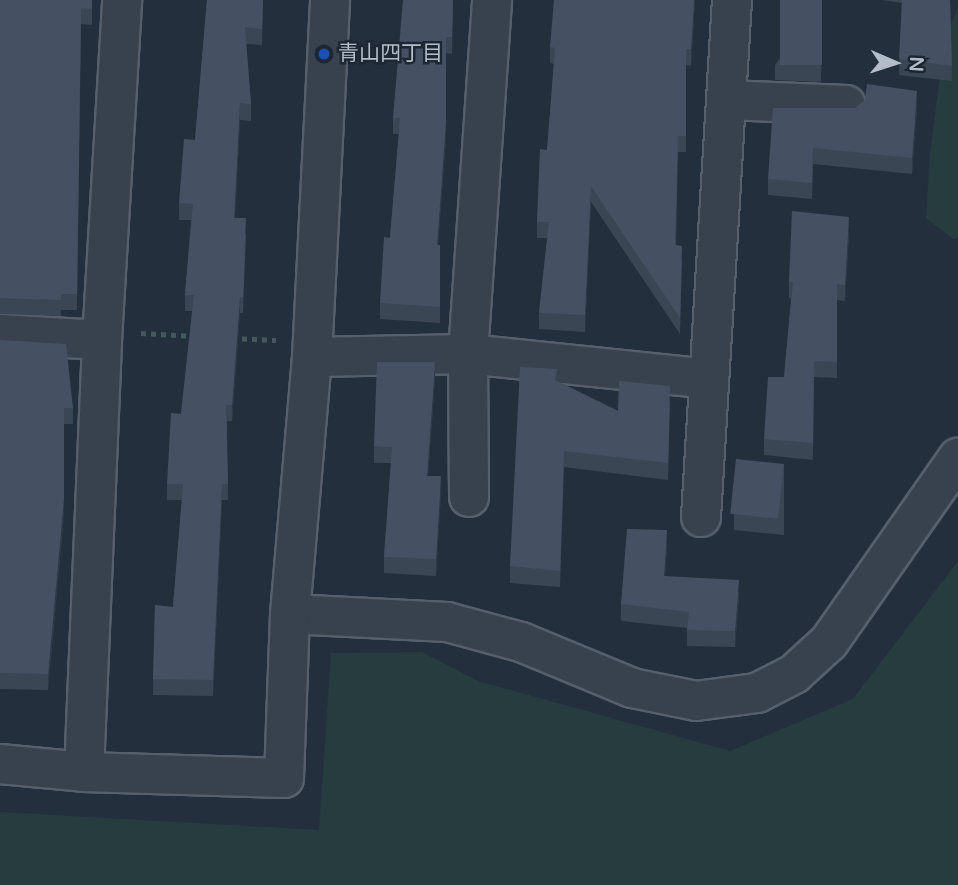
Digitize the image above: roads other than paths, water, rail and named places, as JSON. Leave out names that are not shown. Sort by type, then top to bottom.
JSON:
[{"type":"street","points":[[84,772],[102,335],[122,0]]},
{"type":"street","points":[[0,764],[84,772],[285,778],[290,614],[312,349],[330,0]]},
{"type":"street","points":[[469,497],[468,354],[492,0]]},
{"type":"street","points":[[701,517],[732,0]]},
{"type":"street","points":[[728,100],[846,105]]},
{"type":"street","points":[[0,334],[102,335]]},
{"type":"street","points":[[312,349],[468,354],[709,379]]},
{"type":"street","points":[[290,614],[447,622],[521,642],[632,688],[696,701],[757,693],[794,674],[829,642],[958,458]]},
{"type":"place","name":"青山四丁目","points":[[324,54]]}]
